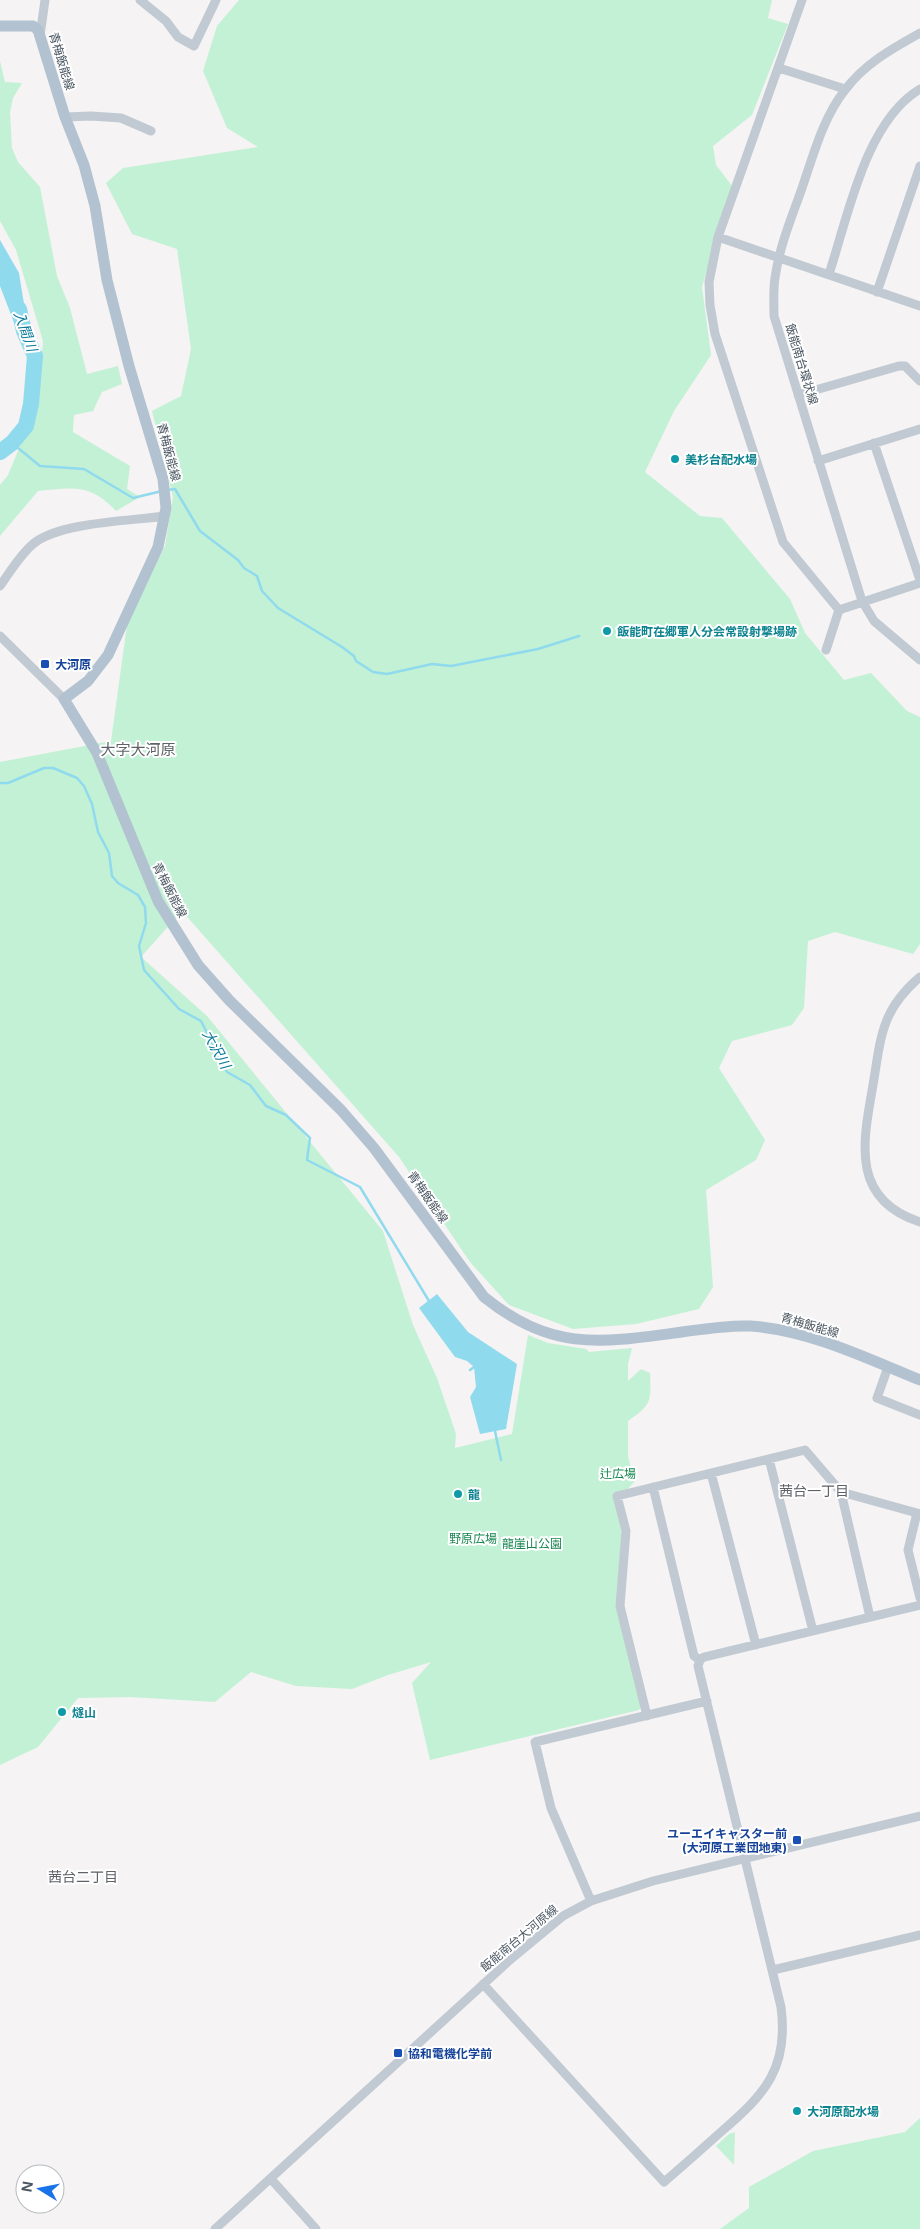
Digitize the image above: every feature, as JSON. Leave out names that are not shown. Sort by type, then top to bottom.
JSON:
[{"type":"main road","name":"青梅飯能線","points":[[0,26],[35,27],[40,36],[64,117],[84,165],[95,206],[110,290],[129,366],[163,479],[165,516],[158,547],[108,656],[88,681],[64,699],[97,754],[158,901],[198,965],[236,1006],[341,1110],[374,1148],[484,1297],[500,1310],[532,1328],[562,1338],[600,1340],[723,1326],[750,1326],[815,1339],[920,1380]]},
{"type":"street","points":[[40,36],[45,0]]},
{"type":"street","points":[[140,0],[166,21],[178,37],[194,46],[216,0]]},
{"type":"street","points":[[802,0],[718,237],[709,282],[710,305],[715,334],[783,542],[840,610]]},
{"type":"street","name":"飯能南台環状線","points":[[920,32],[892,47],[845,89],[823,128],[779,257],[774,280],[774,316],[862,601],[874,621],[920,660]]},
{"type":"street","points":[[779,68],[845,89]]},
{"type":"street","points":[[829,274],[862,172],[879,133],[897,109],[920,90]]},
{"type":"street","points":[[64,117],[121,118],[151,131]]},
{"type":"street","points":[[877,292],[920,166]]},
{"type":"street","points":[[718,237],[920,306]]},
{"type":"street","points":[[798,395],[899,366],[905,366],[920,381]]},
{"type":"street","points":[[818,461],[920,429]]},
{"type":"street","points":[[826,650],[840,610],[920,581],[874,443]]},
{"type":"street","points":[[0,586],[33,544],[48,534],[64,529],[165,516]]},
{"type":"street","points":[[0,636],[64,699]]},
{"type":"street","points":[[920,977],[901,994],[891,1009],[883,1031],[863,1138],[863,1158],[870,1180],[892,1209],[920,1222]]},
{"type":"street","points":[[888,1367],[877,1398],[920,1415]]},
{"type":"street","points":[[647,1716],[620,1606],[626,1531],[617,1496],[805,1450],[841,1492],[870,1617]]},
{"type":"street","points":[[769,1459],[813,1631]]},
{"type":"street","points":[[711,1473],[756,1645]]},
{"type":"street","points":[[652,1486],[694,1656],[700,1660]]},
{"type":"street","points":[[841,1492],[918,1514],[908,1550],[920,1598]]},
{"type":"street","points":[[483,1984],[664,2182],[757,2100],[770,2083],[778,2064],[783,2042],[781,2007],[773,1970],[698,1666],[700,1660],[704,1657],[920,1604]]},
{"type":"street","points":[[591,1901],[551,1808],[535,1742],[707,1701]]},
{"type":"street","name":"飯能南台大河原線","points":[[215,2229],[483,1984],[564,1916],[591,1901],[653,1881],[920,1816]]},
{"type":"street","points":[[773,1970],[920,1935]]},
{"type":"street","points":[[270,2179],[316,2229]]},
{"type":"green space","points":[[239,0],[772,0],[768,18],[788,24],[752,115],[713,146],[716,165],[732,186],[702,287],[711,355],[674,411],[645,472],[700,516],[722,518],[790,599],[805,633],[844,680],[871,673],[907,711],[920,717],[920,944],[913,954],[835,932],[808,941],[804,1008],[792,1025],[732,1041],[719,1068],[765,1140],[756,1160],[706,1190],[713,1287],[699,1309],[636,1324],[573,1329],[509,1305],[470,1262],[399,1157],[182,911],[141,957],[207,1016],[383,1231],[413,1325],[437,1378],[456,1434],[455,1448],[512,1434],[528,1335],[548,1343],[586,1349],[589,1352],[632,1348],[628,1364],[628,1381],[641,1369],[650,1373],[650,1396],[648,1402],[642,1410],[628,1421],[628,1456],[634,1482],[627,1490],[613,1494],[622,1534],[619,1567],[634,1681],[641,1707],[639,1710],[430,1760],[412,1683],[431,1662],[388,1675],[352,1689],[296,1686],[251,1672],[215,1702],[130,1697],[78,1698],[38,1747],[0,1765],[0,762],[111,741],[128,618],[165,546],[173,497],[152,411],[181,396],[191,349],[177,249],[132,234],[106,183],[123,168],[258,147],[227,128],[203,71],[217,26]]},
{"type":"green space","points":[[0,61],[5,82],[22,83],[13,98],[10,112],[12,148],[18,162],[40,187],[57,276],[70,308],[87,374],[118,366],[122,384],[102,392],[93,411],[74,415],[73,432],[130,466],[127,489],[140,497],[116,511],[97,496],[80,489],[38,491],[0,536],[0,485],[8,475],[37,405],[43,341],[16,250],[0,221]]},
{"type":"green space","points":[[920,2118],[920,2229],[720,2229],[749,2208],[749,2187],[813,2151],[905,2132]]},
{"type":"green space","points":[[735,2132],[734,2165],[716,2146],[729,2134]]},
{"type":"water","name":"入間川","points":[[0,240],[19,273],[28,329],[18,333],[0,286]]},
{"type":"water","points":[[437,1294],[468,1332],[517,1364],[506,1429],[480,1434],[470,1397],[476,1387],[474,1367],[467,1361],[455,1357],[419,1308]]},
{"type":"waterway","name":"入間川","points":[[0,452],[12,443],[26,426],[31,404],[35,356],[24,331],[19,309]]},
{"type":"waterway","points":[[12,443],[40,466],[84,469],[133,498],[162,491]]},
{"type":"waterway","points":[[167,490],[175,489],[200,531],[238,560],[244,568],[257,576],[262,591],[278,608],[342,647],[354,656],[356,661],[373,672],[387,674],[432,664],[451,666],[538,649],[579,636]]},
{"type":"waterway","name":"大沢川","points":[[0,783],[8,783],[44,768],[53,768],[77,778],[84,786],[92,804],[98,832],[109,853],[112,876],[118,883],[138,895],[145,907],[146,923],[139,946],[144,970],[179,1009],[201,1021],[227,1072],[250,1085],[266,1106],[286,1115],[310,1138],[307,1160],[360,1187],[429,1301]]},
{"type":"waterway","points":[[470,1370],[474,1367]]},
{"type":"waterway","points":[[495,1431],[501,1460]]},
{"type":"place","name":"美杉台配水場","points":[[675,459]]},
{"type":"place","name":"飯能町在郷軍人分会常設射撃場跡","points":[[607,631]]},
{"type":"place","name":"大河原","points":[[45,664]]},
{"type":"place","name":"龍","points":[[458,1494]]},
{"type":"place","name":"燧山","points":[[62,1712]]},
{"type":"place","name":"ユーエイキャスター前 (大河原工業団地東)","points":[[797,1840]]},
{"type":"place","name":"協和電機化学前","points":[[398,2053]]},
{"type":"place","name":"大河原配水場","points":[[797,2111]]},
{"type":"district","name":"大字大河原","points":[[138,749]]},
{"type":"district","name":"茜台一丁目","points":[[814,1490]]},
{"type":"district","name":"茜台二丁目","points":[[83,1876]]},
{"type":"park label","name":"辻広場","points":[[618,1473]]},
{"type":"park label","name":"野原広場","points":[[473,1538]]},
{"type":"park label","name":"龍崖山公園","points":[[532,1543]]}]
